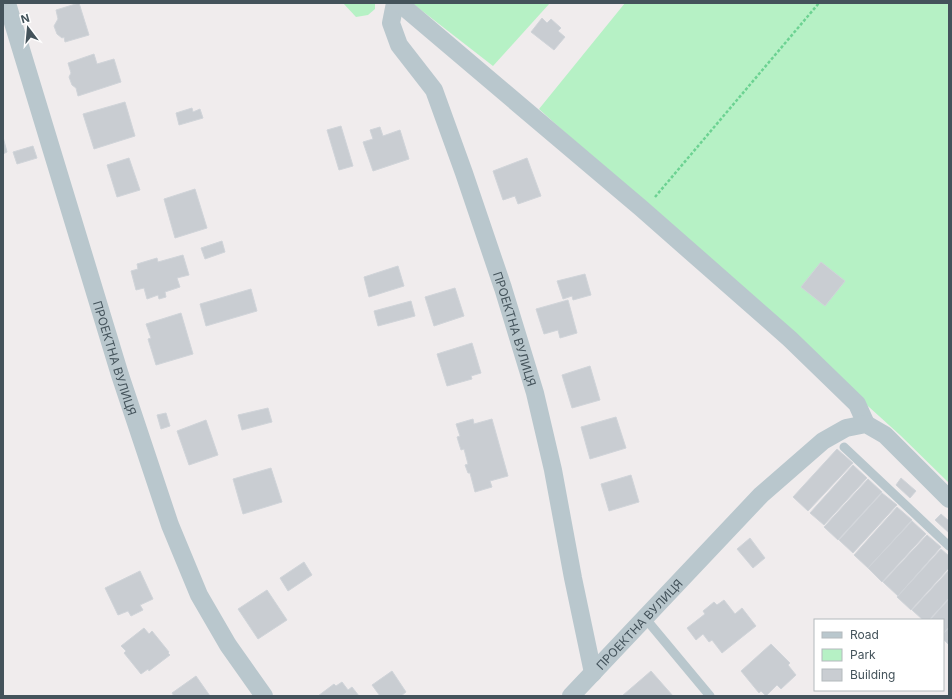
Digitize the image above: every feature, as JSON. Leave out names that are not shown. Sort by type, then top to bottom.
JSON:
[{"type":"street","name":"ПРОЕКТНА ВУЛИЦЯ","points":[[7,3],[120,375],[170,525],[199,595],[228,645],[264,696]]},
{"type":"street","name":"ПРОЕКТНА ВУЛИЦЯ","points":[[395,3],[391,23],[399,45],[434,90],[501,281],[535,393],[553,470],[592,673]]},
{"type":"street","points":[[399,3],[644,210],[795,344],[857,404],[866,424],[885,435],[949,500]]},
{"type":"street","name":"ПРОЕКТНА ВУЛИЦЯ","points":[[571,696],[761,495],[823,441],[846,428],[866,424]]},
{"type":"lane","points":[[844,447],[949,546]]},
{"type":"lane","points":[[645,618],[710,696]]},
{"type":"path","points":[[644,210],[819,3]]},
{"type":"green space","points":[[343,3],[375,3],[375,9],[368,15],[356,17]]},
{"type":"green space","points":[[412,3],[550,3],[493,66]]},
{"type":"green space","points":[[625,3],[949,3],[949,483],[900,435],[539,109]]},
{"type":"building","points":[[79,3],[89,35],[65,42],[64,37],[62,38],[57,34],[54,26],[58,19],[56,10]]},
{"type":"building","points":[[542,18],[547,23],[551,19],[561,28],[558,31],[565,37],[554,50],[531,32]]},
{"type":"building","points":[[94,54],[97,64],[114,59],[121,82],[78,96],[76,88],[72,85],[69,77],[71,73],[68,63]]},
{"type":"building","points":[[125,102],[135,136],[94,149],[83,114]]},
{"type":"building","points":[[192,108],[193,112],[200,109],[203,118],[179,125],[176,113]]},
{"type":"building","points":[[341,126],[353,166],[339,170],[327,130]]},
{"type":"building","points":[[380,127],[383,136],[400,130],[409,159],[373,171],[363,142],[373,139],[370,130]]},
{"type":"building","points":[[3,137],[7,152],[3,154]]},
{"type":"building","points":[[33,146],[37,158],[17,164],[13,152]]},
{"type":"building","points":[[129,158],[140,190],[117,197],[107,165]]},
{"type":"building","points":[[527,158],[541,196],[518,204],[515,196],[503,200],[493,171]]},
{"type":"building","points":[[195,189],[207,228],[175,238],[164,199]]},
{"type":"building","points":[[222,241],[225,252],[205,259],[201,248]]},
{"type":"building","points":[[183,255],[189,275],[177,278],[180,287],[165,292],[166,297],[159,299],[158,295],[147,299],[144,288],[136,290],[131,271],[138,269],[137,264],[157,258],[158,262]]},
{"type":"building","points":[[821,262],[845,281],[825,306],[801,287]]},
{"type":"building","points":[[398,266],[404,286],[369,297],[364,277]]},
{"type":"building","points":[[585,274],[591,295],[573,300],[572,296],[563,299],[557,281]]},
{"type":"building","points":[[455,288],[464,316],[434,326],[425,297]]},
{"type":"building","points":[[251,289],[257,311],[206,326],[200,304]]},
{"type":"building","points":[[568,300],[577,333],[560,338],[558,330],[544,334],[536,309]]},
{"type":"building","points":[[411,301],[415,316],[378,326],[374,311]]},
{"type":"building","points":[[181,313],[193,354],[156,365],[148,339],[151,338],[146,324]]},
{"type":"building","points":[[472,343],[481,373],[471,376],[472,379],[447,386],[437,354]]},
{"type":"building","points":[[590,366],[600,400],[572,408],[562,375]]},
{"type":"building","points":[[268,408],[272,422],[242,430],[238,415]]},
{"type":"building","points":[[166,413],[170,426],[161,429],[157,415]]},
{"type":"building","points":[[616,417],[626,448],[590,459],[581,427]]},
{"type":"building","points":[[473,419],[474,424],[492,419],[508,476],[490,481],[492,487],[475,492],[470,473],[468,473],[465,465],[468,464],[464,449],[461,450],[457,437],[460,436],[456,424]]},
{"type":"building","points":[[206,420],[218,455],[189,465],[177,431]]},
{"type":"building","points":[[837,449],[853,463],[808,511],[793,497]]},
{"type":"building","points":[[853,465],[867,478],[824,525],[810,513]]},
{"type":"building","points":[[271,468],[282,502],[243,514],[233,479]]},
{"type":"building","points":[[631,475],[639,502],[609,511],[601,484]]},
{"type":"building","points":[[901,478],[916,491],[910,498],[896,485]]},
{"type":"building","points":[[868,479],[882,492],[838,540],[824,527]]},
{"type":"building","points":[[882,493],[897,505],[853,553],[839,540]]},
{"type":"building","points":[[897,507],[912,520],[868,568],[854,555]]},
{"type":"building","points":[[941,514],[949,521],[949,533],[935,520]]},
{"type":"building","points":[[912,521],[926,534],[882,582],[868,568]]},
{"type":"building","points":[[927,535],[941,547],[898,596],[883,582]]},
{"type":"building","points":[[750,538],[765,558],[753,568],[737,549]]},
{"type":"building","points":[[941,549],[949,556],[949,568],[911,610],[897,597]]},
{"type":"building","points":[[304,562],[312,575],[288,591],[280,578]]},
{"type":"building","points":[[949,570],[949,598],[930,619],[922,619],[912,610]]},
{"type":"building","points":[[140,571],[153,599],[140,605],[143,610],[131,616],[128,611],[118,615],[105,588]]},
{"type":"building","points":[[267,590],[287,620],[258,639],[238,609]]},
{"type":"building","points":[[949,599],[949,627],[944,633],[944,619],[931,619]]},
{"type":"building","points":[[724,600],[735,614],[742,608],[756,626],[722,653],[712,640],[709,642],[703,634],[696,640],[687,628],[705,614],[703,611],[714,602],[717,605]]},
{"type":"building","points":[[144,628],[149,634],[152,631],[170,655],[149,671],[148,669],[141,674],[124,653],[126,651],[121,646]]},
{"type":"building","points":[[949,628],[949,645],[944,640],[944,633]]},
{"type":"building","points":[[771,644],[790,663],[788,665],[796,675],[781,689],[777,685],[766,696],[761,691],[759,693],[741,671]]},
{"type":"building","points":[[392,671],[406,692],[401,696],[380,696],[372,685]]},
{"type":"building","points":[[651,671],[673,696],[622,696]]},
{"type":"building","points":[[196,676],[210,696],[174,696],[172,693]]},
{"type":"building","points":[[342,682],[348,690],[352,687],[359,696],[318,696],[334,684],[336,686]]}]
